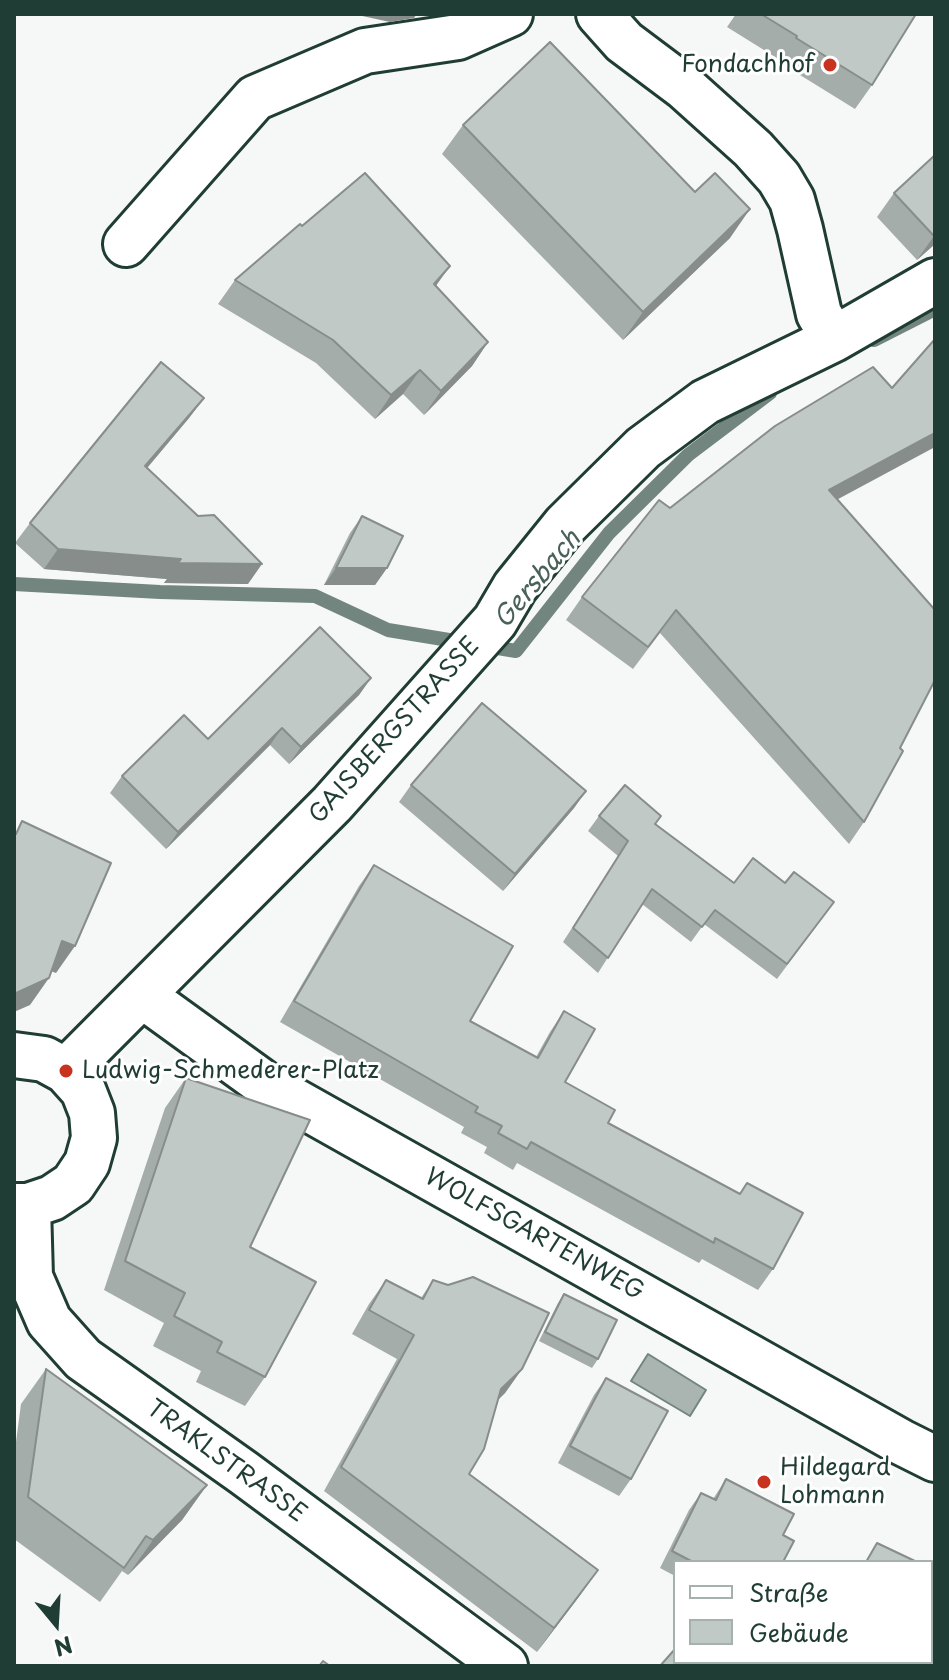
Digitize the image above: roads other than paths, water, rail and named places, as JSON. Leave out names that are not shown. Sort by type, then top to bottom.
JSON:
[{"type":"street","points":[[126,244],[255,98],[365,51],[458,37],[510,14]]},
{"type":"street","points":[[599,14],[624,42],[684,87],[753,149],[779,178],[792,200],[819,314],[834,339]]},
{"type":"street","name":"GAISBERGSTRASSE","points":[[66,1071],[332,804],[495,621],[515,587],[565,525],[643,448],[705,402],[834,339],[935,281]]},
{"type":"street","name":"WOLFSGARTENWEG","points":[[143,996],[266,1085],[935,1459]]},
{"type":"street","points":[[14,1055],[44,1059],[66,1071],[83,1090],[92,1113],[94,1138],[87,1163],[73,1184],[52,1198],[21,1206]]},
{"type":"street","name":"TRAKLSTRASSE","points":[[21,1206],[30,1277],[49,1321],[83,1359],[244,1473],[505,1666]]},
{"type":"waterway","name":"Gersbach","points":[[874,340],[935,309]]},
{"type":"waterway","name":"Gersbach","points":[[14,584],[315,596],[388,630],[516,651],[609,533],[688,455],[770,393]]},
{"type":"place","name":"Fondachhof","points":[[830,65]]},
{"type":"place","name":"Ludwig-Schmederer-Platz","points":[[66,1071]]},
{"type":"place","name":"Hildegard Lohmann","points":[[764,1482]]}]
